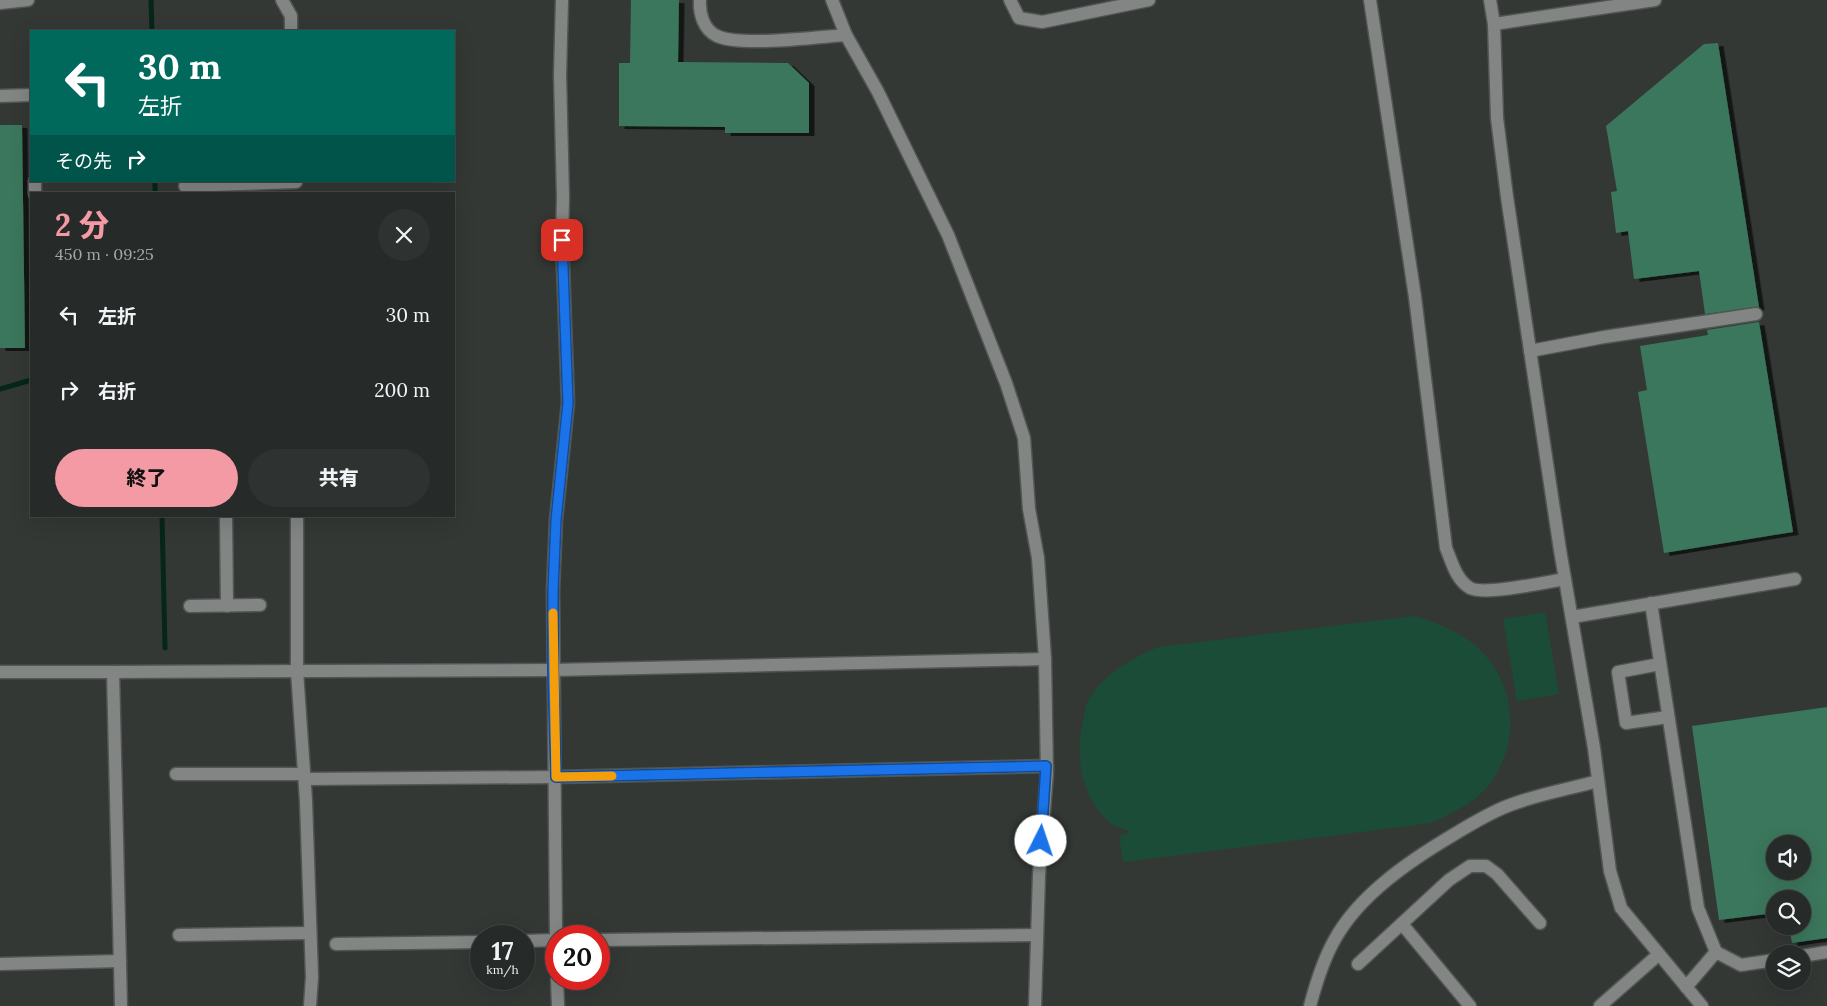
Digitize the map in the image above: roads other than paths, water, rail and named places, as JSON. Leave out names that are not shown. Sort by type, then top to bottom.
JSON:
[{"type":"lane","points":[[0,2],[28,0]]},
{"type":"lane","points":[[282,0],[291,16],[292,30]]},
{"type":"lane","points":[[556,925],[556,777],[553,670],[556,520],[568,403],[562,240],[563,197],[560,75],[562,0]]},
{"type":"lane","points":[[700,0],[699,8],[704,25],[717,36],[741,40],[846,35]]},
{"type":"lane","points":[[832,0],[846,35],[878,92],[948,235],[982,321],[1024,438],[1029,509],[1038,558],[1045,659],[1046,766],[1038,875],[1035,1006]]},
{"type":"lane","points":[[1010,0],[1019,18],[1042,22],[1149,0]]},
{"type":"lane","points":[[1370,0],[1415,298],[1446,548],[1456,574],[1470,588],[1487,591],[1565,579]]},
{"type":"lane","points":[[1490,0],[1494,24],[1497,118],[1530,351],[1598,781],[1610,871],[1621,908],[1702,1006]]},
{"type":"lane","points":[[1494,24],[1655,0]]},
{"type":"lane","points":[[0,96],[30,95]]},
{"type":"lane","points":[[185,186],[224,183],[296,186]]},
{"type":"lane","points":[[1530,351],[1604,337],[1756,314]]},
{"type":"lane","points":[[226,517],[227,606]]},
{"type":"lane","points":[[297,517],[297,672],[304,777],[312,977],[310,1006]]},
{"type":"lane","points":[[1572,617],[1796,579]]},
{"type":"lane","points":[[1651,603],[1698,908],[1716,952],[1741,965],[1766,961]]},
{"type":"lane","points":[[190,606],[260,605]]},
{"type":"lane","points":[[0,672],[553,670],[1045,659]]},
{"type":"lane","points":[[1660,664],[1618,672],[1626,723],[1668,717]]},
{"type":"lane","points":[[113,672],[121,1006]]},
{"type":"lane","points":[[176,774],[304,777],[556,777],[1046,766]]},
{"type":"lane","points":[[1310,1006],[1318,978],[1335,938],[1358,907],[1396,874],[1422,854],[1464,828],[1510,805],[1598,781]]},
{"type":"lane","points":[[1358,964],[1449,880],[1470,866],[1486,866],[1497,874],[1540,923]]},
{"type":"lane","points":[[1402,924],[1470,1006]]},
{"type":"lane","points":[[179,935],[310,933]]},
{"type":"lane","points":[[610,940],[1037,935]]},
{"type":"lane","points":[[336,944],[470,942]]},
{"type":"lane","points":[[1686,987],[1716,952]]},
{"type":"lane","points":[[1811,955],[1827,952]]},
{"type":"lane","points":[[1600,1006],[1658,954]]},
{"type":"lane","points":[[0,964],[120,961]]},
{"type":"lane","points":[[557,990],[558,1006]]},
{"type":"waterway","points":[[151,0],[152,30]]},
{"type":"waterway","points":[[155,182],[155,192]]},
{"type":"waterway","points":[[0,389],[30,380]]},
{"type":"waterway","points":[[162,517],[165,648]]}]
